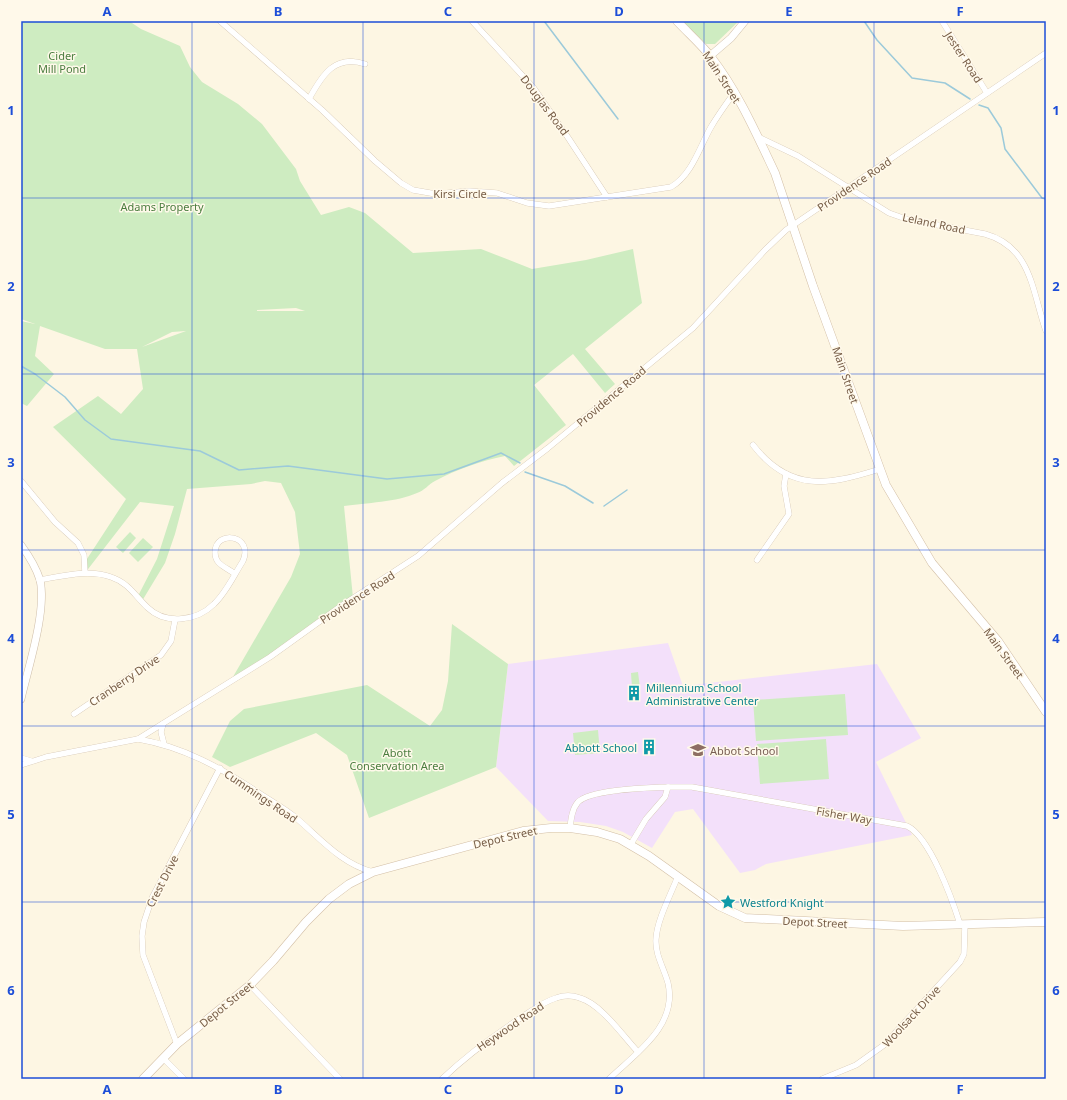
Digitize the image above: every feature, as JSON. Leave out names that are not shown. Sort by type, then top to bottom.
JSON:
[{"type":"main road","name":"Main Street","points":[[677,21],[710,56],[734,93],[758,137],[775,173],[880,469],[894,499],[932,563],[998,641],[1046,712]]},
{"type":"main road","name":"Depot Street","points":[[143,1079],[177,1044],[250,985],[329,899],[349,884],[373,872],[497,837],[539,828],[570,828],[597,832],[631,844],[723,909],[750,918],[894,925],[1046,922]]},
{"type":"street","name":"Kirsi Circle","points":[[220,21],[309,99],[375,161],[401,183],[413,190],[436,194],[469,191],[497,193],[527,203],[549,206],[665,188],[674,185],[683,176],[698,153],[714,122],[734,93]]},
{"type":"street","name":"Douglas Road","points":[[472,21],[533,87],[570,138],[607,197]]},
{"type":"street","points":[[710,56],[731,38],[745,21]]},
{"type":"street","name":"Jester Road","points":[[942,21],[987,93]]},
{"type":"street","name":"Providence Road","points":[[21,766],[32,761],[138,740],[270,657],[341,606],[418,556],[502,483],[548,448],[693,328],[765,250],[793,226],[1046,53]]},
{"type":"street","points":[[309,99],[321,79],[338,63],[349,60],[365,64]]},
{"type":"street","name":"Leland Road","points":[[758,137],[798,156],[889,213],[906,219],[998,237],[1007,243],[1020,256],[1029,274],[1046,331]]},
{"type":"street","points":[[753,445],[767,461],[786,474],[811,482],[824,482],[852,478],[880,469]]},
{"type":"street","points":[[757,560],[789,514],[784,486],[786,474]]},
{"type":"street","points":[[21,481],[55,522],[78,543],[84,555],[86,573]]},
{"type":"street","points":[[40,580],[86,573],[106,575],[130,587],[153,612],[160,616],[174,620],[190,617],[209,608],[218,599],[235,574],[243,561],[245,551],[244,546],[238,539],[229,537],[220,541],[215,549],[215,554],[219,563],[235,574]]},
{"type":"street","points":[[21,545],[32,562],[40,580],[41,596],[39,616],[21,699]]},
{"type":"street","name":"Cranberry Drive","points":[[74,714],[161,655],[171,641],[174,620]]},
{"type":"street","points":[[163,724],[161,732],[164,744]]},
{"type":"street","name":"Cummings Road","points":[[138,740],[164,744],[176,748],[220,768],[293,816],[332,850],[354,864],[373,872]]},
{"type":"street","name":"Providence Road","points":[[21,758],[32,761]]},
{"type":"street","name":"Crest Drive","points":[[177,1044],[143,955],[142,936],[144,922],[152,898],[220,768]]},
{"type":"street","points":[[631,844],[646,818],[665,796],[668,786]]},
{"type":"street","name":"Fisher Way","points":[[570,828],[574,809],[583,798],[602,792],[668,786],[692,787],[910,828],[921,837],[943,878],[962,924]]},
{"type":"street","points":[[609,1079],[638,1052],[659,1029],[669,1008],[668,985],[656,951],[656,940],[658,929],[678,876]]},
{"type":"street","name":"Woolsack Drive","points":[[822,1079],[863,1061],[891,1039],[960,962],[964,954],[962,924]]},
{"type":"street","points":[[250,985],[340,1079]]},
{"type":"street","name":"Heywood Road","points":[[442,1079],[496,1034],[541,1004],[563,996],[580,997],[590,1003],[603,1014],[638,1052]]},
{"type":"street","points":[[164,1059],[184,1079]]},
{"type":"shaded area","name":"Abbot School","points":[[668,643],[683,686],[877,664],[921,738],[876,762],[912,835],[766,864],[755,870],[740,873],[693,809],[675,812],[652,848],[623,832],[606,826],[580,822],[548,821],[496,767],[508,664]]},
{"type":"green space","name":"Adams Property","points":[[21,21],[129,21],[141,29],[180,46],[190,67],[202,82],[238,104],[262,124],[296,169],[300,181],[321,215],[349,207],[365,213],[413,253],[481,249],[532,269],[586,260],[633,249],[642,303],[585,349],[615,384],[605,393],[573,354],[534,385],[566,425],[514,466],[505,456],[496,458],[452,473],[433,482],[420,492],[409,496],[391,500],[344,506],[353,598],[230,682],[291,577],[300,554],[295,512],[281,483],[265,481],[251,484],[187,489],[175,534],[165,563],[142,601],[138,596],[157,559],[174,506],[140,502],[85,573],[85,562],[126,499],[53,427],[98,396],[121,414],[143,389],[137,349],[105,349],[40,326],[35,356],[54,374],[27,406],[21,403],[21,321],[35,324],[21,319]],"holes":[[[296,308],[305,311],[257,311],[257,310]],[[186,331],[142,347],[172,332]]]},
{"type":"green space","points":[[682,21],[739,21],[715,44],[706,44]]},
{"type":"green space","points":[[130,532],[136,538],[123,553],[116,547]]},
{"type":"green space","points":[[143,538],[153,547],[138,562],[129,553]]},
{"type":"green space","name":"Abott Conservation Area","points":[[452,624],[508,664],[496,767],[369,818],[347,755],[316,733],[230,767],[212,757],[230,721],[244,709],[367,685],[430,726],[442,710],[448,681]]},
{"type":"green space","points":[[638,672],[640,688],[632,688],[631,673]]},
{"type":"green space","points":[[845,694],[848,735],[756,741],[753,700]]},
{"type":"green space","points":[[598,730],[600,753],[575,755],[573,733]]},
{"type":"green space","points":[[826,739],[829,779],[760,784],[757,744]]},
{"type":"waterway","points":[[544,21],[618,119]]},
{"type":"waterway","points":[[864,21],[877,40],[912,78],[945,83],[970,99]]},
{"type":"waterway","points":[[979,105],[988,108],[1001,128],[1005,149],[1042,198],[1046,199]]},
{"type":"waterway","points":[[21,366],[35,374],[65,397],[85,420],[111,439],[200,451],[239,470],[288,466],[387,479],[444,474],[501,453],[520,463]]},
{"type":"waterway","points":[[525,472],[565,486],[593,503]]},
{"type":"waterway","points":[[604,506],[627,490]]},
{"type":"place","name":"Millennium School Administrative Center","points":[[634,693]]},
{"type":"place","name":"Abbott School","points":[[649,747]]},
{"type":"place","name":"Abbot School","points":[[698,750]]},
{"type":"place","name":"Westford Knight","points":[[728,902]]},
{"type":"park label","name":"Cider Mill Pond","points":[[62,61]]}]
